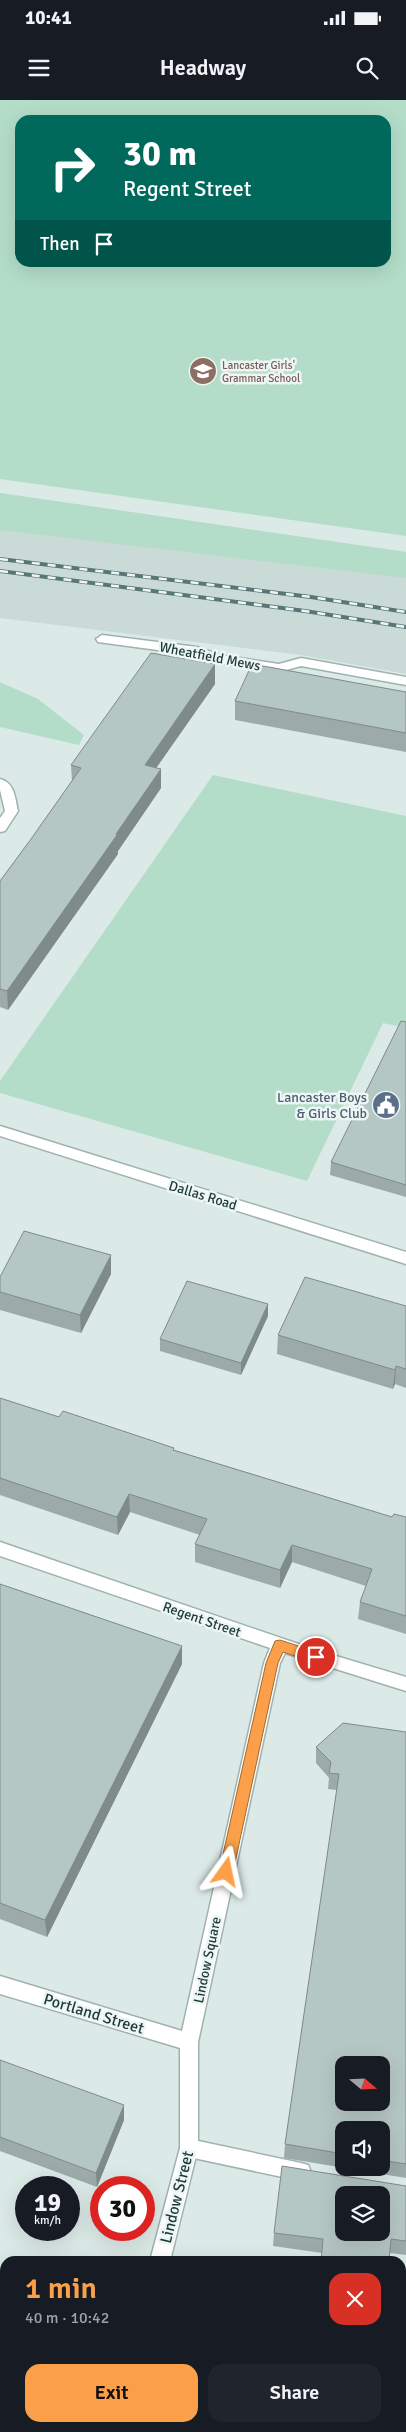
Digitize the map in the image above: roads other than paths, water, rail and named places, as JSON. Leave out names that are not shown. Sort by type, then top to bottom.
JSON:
[{"type":"street","name":"Wheatfield Mews","points":[[102,639],[198,650],[218,659],[279,668],[301,662],[406,681]]},
{"type":"street","points":[[0,783],[7,789],[12,811],[0,828]]},
{"type":"street","name":"Dallas Road","points":[[0,1131],[406,1258]]},
{"type":"street","name":"Regent Street","points":[[0,1550],[280,1645],[406,1684]]},
{"type":"street","name":"Lindow Square","points":[[189,2042],[270,1673],[280,1645]]},
{"type":"street","name":"Portland Street","points":[[0,1985],[189,2042]]},
{"type":"street","name":"Lindow Street","points":[[161,2256],[189,2148],[189,2042]]},
{"type":"street","points":[[189,2148],[320,2175]]},
{"type":"railway","points":[[0,559],[311,597],[406,612]]},
{"type":"railway","points":[[0,571],[305,611],[406,627]]},
{"type":"place","name":"Lancaster Girls' Grammar School","points":[[203,371]]},
{"type":"place","name":"Lancaster Boys & Girls Club","points":[[386,1105]]}]
